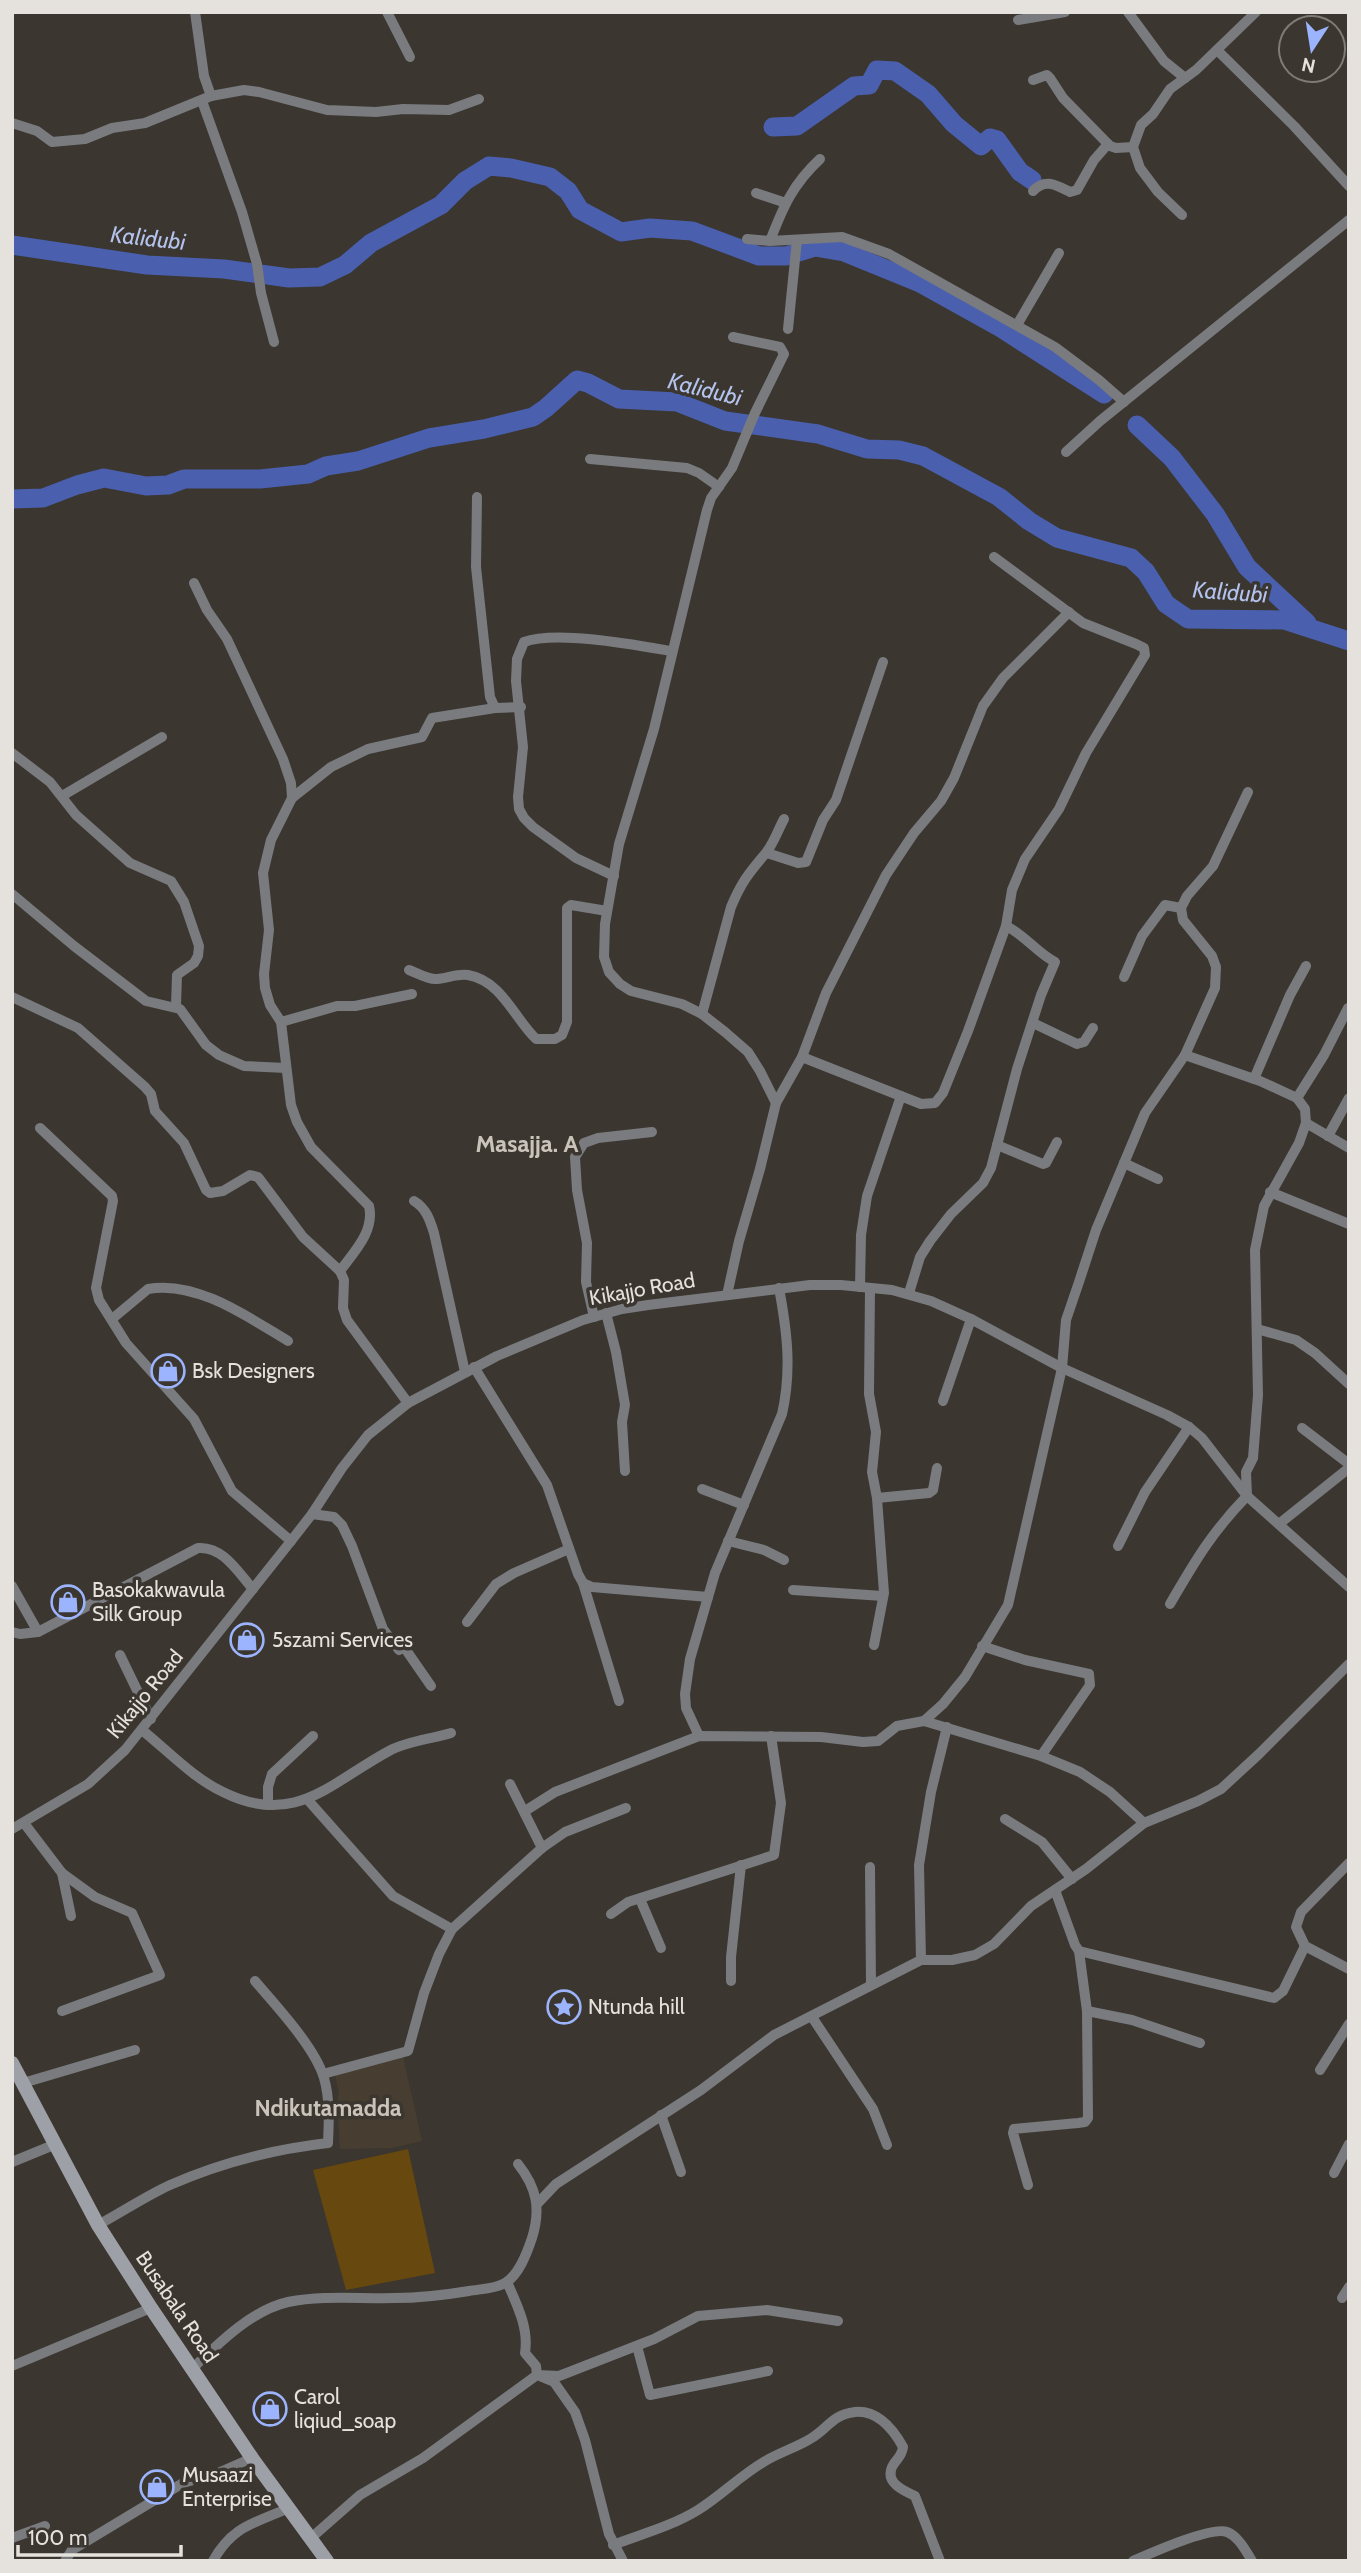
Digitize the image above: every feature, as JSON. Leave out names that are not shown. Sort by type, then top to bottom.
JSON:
[{"type":"street","points":[[195,12],[206,98],[257,264],[261,293],[274,342]]},
{"type":"street","points":[[387,12],[410,57]]},
{"type":"street","points":[[1018,20],[1065,12]]},
{"type":"street","points":[[1128,12],[1164,61],[1185,78]]},
{"type":"street","points":[[1182,215],[1158,192],[1140,168],[1133,147],[1141,125],[1153,114],[1170,89],[1217,50],[1255,12]]},
{"type":"street","points":[[1217,50],[1294,126],[1349,186]]},
{"type":"street","points":[[1033,80],[1046,75],[1050,78],[1063,98],[1108,144],[1116,148],[1133,147]]},
{"type":"street","points":[[12,123],[37,131],[52,142],[85,139],[112,128],[145,123],[206,98],[233,91],[259,92],[327,110],[376,112],[403,109],[449,110],[479,99]]},
{"type":"street","points":[[1032,191],[1044,183],[1052,183],[1070,192],[1077,190],[1094,160],[1108,144]]},
{"type":"street","points":[[770,241],[786,203],[802,176],[820,159]]},
{"type":"street","points":[[756,193],[786,203]]},
{"type":"street","points":[[1066,452],[1349,220]]},
{"type":"street","points":[[747,239],[796,243],[842,237],[889,254],[1055,347],[1100,380],[1124,402]]},
{"type":"street","points":[[788,329],[796,243]]},
{"type":"street","points":[[1017,325],[1059,253]]},
{"type":"street","points":[[733,337],[774,345],[784,351],[783,356],[732,468],[711,498],[707,510],[650,742],[619,844],[607,911],[604,957],[609,972],[631,991],[682,1004],[702,1014],[748,1052],[776,1103]]},
{"type":"street","points":[[590,459],[687,468],[719,487]]},
{"type":"street","points":[[477,497],[476,566],[491,697],[495,708]]},
{"type":"street","points":[[802,1057],[921,1104],[935,1103],[943,1093],[968,1031],[1006,926],[1012,890],[1025,859],[1059,809],[1086,753],[1145,655],[1144,648],[1094,628],[994,557]]},
{"type":"street","points":[[194,583],[207,610],[227,639],[283,759],[292,783],[292,798]]},
{"type":"street","points":[[727,1294],[776,1103],[802,1057],[825,993],[886,875],[914,833],[942,801],[983,706],[1003,678],[1069,612]]},
{"type":"street","points":[[614,876],[576,858],[524,818],[519,809],[523,747],[521,707],[516,681],[517,659],[524,642],[532,639],[572,638],[671,651]]},
{"type":"street","points":[[766,853],[798,863],[806,862],[823,820],[836,800],[883,662]]},
{"type":"street","points":[[340,1271],[369,1228],[371,1214],[369,1206],[311,1147],[291,1105],[281,1022],[270,1005],[265,988],[269,930],[263,873],[271,840],[292,798],[331,766],[368,749],[422,737],[432,718],[495,708],[521,707]]},
{"type":"street","points":[[62,796],[162,737]]},
{"type":"street","points":[[12,753],[50,782],[76,815],[130,863],[171,881],[184,902],[199,946],[194,962],[177,975],[176,1006]]},
{"type":"street","points":[[924,1721],[943,1704],[965,1677],[1008,1605],[1062,1368],[1066,1320],[1096,1230],[1145,1113],[1185,1055],[1215,988],[1216,967],[1205,944],[1183,919],[1181,908],[1187,896],[1213,866],[1248,792]]},
{"type":"street","points":[[702,1014],[731,907],[746,875],[766,853],[784,819]]},
{"type":"street","points":[[12,894],[146,1001],[176,1006],[206,1045],[219,1055],[244,1066],[286,1068]]},
{"type":"street","points":[[409,970],[435,979],[469,975],[480,979],[505,999],[536,1039],[555,1039],[562,1035],[567,1022],[567,908],[570,905],[607,911]]},
{"type":"street","points":[[1124,976],[1142,936],[1165,905],[1181,908]]},
{"type":"street","points":[[909,1293],[920,1257],[930,1241],[951,1214],[983,1183],[991,1168],[1017,1069],[1041,995],[1055,962],[1045,957],[1024,936],[1006,926]]},
{"type":"street","points":[[1254,1079],[1290,995],[1307,966]]},
{"type":"street","points":[[281,1022],[337,1006],[355,1006],[412,994]]},
{"type":"street","points":[[12,997],[78,1028],[145,1087],[151,1094],[155,1111],[184,1143],[206,1190],[210,1193],[223,1192],[254,1175],[303,1237],[340,1271],[344,1280],[343,1308],[347,1320],[408,1403]]},
{"type":"street","points":[[1297,1098],[1324,1055],[1348,1008]]},
{"type":"street","points":[[1033,1023],[1077,1045],[1084,1042],[1093,1028]]},
{"type":"street","points":[[1170,1604],[1200,1552],[1220,1524],[1247,1496],[1246,1472],[1253,1458],[1258,1395],[1255,1250],[1264,1206],[1299,1143],[1306,1123],[1305,1109],[1297,1098],[1254,1079],[1185,1055]]},
{"type":"street","points":[[874,1645],[883,1596],[883,1556],[873,1472],[876,1432],[869,1394],[861,1235],[867,1196],[901,1096]]},
{"type":"street","points":[[1328,1136],[1349,1098]]},
{"type":"street","points":[[1306,1123],[1349,1148]]},
{"type":"street","points":[[40,1128],[112,1196],[96,1292],[99,1300],[126,1343],[194,1419],[232,1491],[291,1542]]},
{"type":"street","points":[[594,1317],[586,1282],[587,1243],[577,1190],[575,1157],[584,1143],[598,1138],[652,1132]]},
{"type":"street","points":[[997,1145],[1043,1164],[1057,1142]]},
{"type":"street","points":[[1124,1163],[1158,1179]]},
{"type":"street","points":[[1270,1192],[1349,1224]]},
{"type":"street","points":[[414,1201],[421,1205],[428,1216],[434,1233],[470,1370],[547,1485],[583,1583],[619,1701]]},
{"type":"street","name":"Kikajjo Road","points":[[12,1829],[88,1784],[125,1750],[291,1542],[368,1435],[408,1403],[470,1370],[594,1317],[635,1307],[810,1285],[865,1287],[909,1293],[971,1319],[1062,1368],[1189,1427],[1202,1438],[1247,1496],[1349,1587]]},
{"type":"street","points":[[699,1736],[686,1708],[690,1659],[728,1541],[782,1414],[788,1389],[788,1338],[779,1288]]},
{"type":"street","points":[[112,1319],[148,1289],[179,1289],[224,1303],[288,1341]]},
{"type":"street","points":[[606,1313],[625,1405],[622,1422],[625,1471]]},
{"type":"street","points":[[943,1401],[971,1319]]},
{"type":"street","points":[[1257,1329],[1296,1340],[1315,1353],[1349,1384]]},
{"type":"street","points":[[1118,1546],[1145,1492],[1189,1427]]},
{"type":"street","points":[[1279,1524],[1349,1466],[1302,1429]]},
{"type":"street","points":[[877,1498],[929,1493],[933,1490],[937,1468]]},
{"type":"street","points":[[702,1489],[744,1505]]},
{"type":"street","points":[[312,1514],[334,1517],[342,1525],[383,1629],[399,1650],[404,1647],[431,1686]]},
{"type":"street","points":[[728,1541],[777,1554],[784,1560]]},
{"type":"street","points":[[12,1632],[38,1632],[198,1548],[208,1547],[218,1551],[253,1589]]},
{"type":"street","points":[[467,1622],[496,1584],[569,1549]]},
{"type":"street","points":[[583,1583],[592,1587],[708,1597]]},
{"type":"street","points":[[12,1586],[38,1632]]},
{"type":"street","points":[[793,1590],[883,1596]]},
{"type":"street","points":[[982,1646],[1025,1660],[1082,1670],[1089,1674],[1090,1685],[1041,1756]]},
{"type":"street","points":[[120,1656],[151,1719]]},
{"type":"street","points":[[538,2203],[556,2184],[701,2090],[774,2035],[921,1959],[952,1960],[975,1955],[994,1944],[1031,1906],[1072,1879],[1144,1823],[1221,1789],[1349,1664]]},
{"type":"street","points":[[525,1811],[555,1792],[699,1736],[878,1741],[897,1726],[924,1721],[1041,1756],[1080,1772],[1110,1791],[1144,1823]]},
{"type":"street","points":[[921,1959],[919,1866],[931,1792],[947,1727]]},
{"type":"street","points":[[142,1730],[204,1781],[243,1800],[268,1805],[295,1803],[307,1799],[330,1788],[391,1749],[451,1733]]},
{"type":"street","points":[[268,1805],[268,1787],[272,1774],[313,1736]]},
{"type":"street","points":[[611,1914],[628,1902],[774,1855],[781,1803],[771,1737]]},
{"type":"street","points":[[510,1784],[542,1848]]},
{"type":"street","points":[[307,1799],[393,1896],[452,1929]]},
{"type":"street","points":[[323,2074],[408,2051],[424,1993],[452,1929],[542,1848],[565,1832],[626,1808]]},
{"type":"street","points":[[1005,1819],[1042,1842],[1072,1879]]},
{"type":"street","points":[[24,1823],[62,1872],[95,1896],[132,1913],[160,1975],[62,2011]]},
{"type":"street","points":[[1349,1863],[1301,1912],[1296,1927],[1305,1946],[1349,1969]]},
{"type":"street","points":[[732,1982],[731,1957],[741,1865]]},
{"type":"street","points":[[870,1867],[870,1985]]},
{"type":"street","points":[[62,1872],[71,1916]]},
{"type":"street","points":[[1028,2185],[1014,2129],[1085,2122],[1088,2118],[1087,2011],[1079,1951],[1055,1890]]},
{"type":"street","points":[[640,1899],[661,1948]]},
{"type":"street","points":[[1079,1951],[1274,1998],[1283,1991],[1305,1946]]},
{"type":"street","points":[[98,2225],[170,2185],[288,2148],[328,2143],[329,2108],[323,2074],[314,2056],[255,1981]]},
{"type":"street","points":[[1087,2011],[1132,2020],[1200,2043]]},
{"type":"street","points":[[812,2017],[873,2109],[887,2145]]},
{"type":"street","points":[[1320,2070],[1349,2024]]},
{"type":"street","points":[[23,2083],[135,2050]]},
{"type":"street","name":"Busabala Road","points":[[12,2063],[98,2225],[150,2308],[193,2368],[251,2458],[327,2561]]},
{"type":"street","points":[[661,2115],[681,2172]]},
{"type":"street","points":[[12,2162],[56,2144]]},
{"type":"street","points":[[1334,2173],[1349,2144]]},
{"type":"street","points":[[193,2368],[239,2326],[286,2303],[312,2299],[398,2298],[458,2292],[499,2286],[508,2282],[526,2255],[535,2229],[538,2203],[534,2188],[518,2164]]},
{"type":"street","points":[[508,2282],[523,2318],[525,2353],[536,2366],[537,2375]]},
{"type":"street","points":[[1342,2298],[1349,2287]]},
{"type":"street","points":[[12,2366],[150,2308]]},
{"type":"street","points":[[311,2538],[360,2495],[423,2458],[537,2375],[559,2376],[637,2346],[698,2316],[767,2310],[838,2321]]},
{"type":"street","points":[[637,2346],[650,2395],[768,2371]]},
{"type":"street","points":[[537,2375],[554,2382],[575,2412],[613,2545],[623,2561]]},
{"type":"street","points":[[613,2545],[677,2521],[699,2509],[767,2460],[812,2438],[838,2415],[858,2412],[872,2414],[880,2419],[899,2439],[903,2447],[902,2456],[892,2466],[891,2476],[896,2486],[915,2496],[940,2561]]},
{"type":"street","points":[[65,2561],[72,2550],[183,2483],[218,2473],[251,2458]]},
{"type":"street","points":[[213,2561],[222,2543],[235,2531],[289,2508]]},
{"type":"street","points":[[12,2538],[45,2526]]},
{"type":"street","points":[[1133,2561],[1218,2530],[1229,2532],[1236,2538],[1252,2561]]},
{"type":"shaded area","points":[[403,2057],[422,2141],[391,2148],[340,2149],[337,2103],[339,2093],[335,2075]]},
{"type":"shaded area","points":[[408,2149],[435,2273],[346,2290],[313,2170]]},
{"type":"waterway","points":[[773,127],[797,126],[854,86],[869,85],[877,70],[895,71],[928,94],[954,124],[981,146],[990,138],[997,140],[1020,172],[1032,180]]},
{"type":"waterway","name":"Kalidubi","points":[[12,245],[147,265],[224,269],[289,278],[320,277],[345,265],[371,243],[441,205],[465,181],[489,166],[511,168],[550,177],[568,191],[580,210],[621,232],[650,228],[692,231],[759,256],[786,256],[815,247],[844,252],[920,283],[1001,328],[1104,394]]},
{"type":"waterway","name":"Kalidubi","points":[[12,499],[43,498],[104,478],[146,486],[168,485],[184,479],[260,479],[308,474],[326,466],[358,461],[429,438],[533,417],[577,380],[619,399],[677,402],[725,421],[818,434],[867,449],[899,450],[923,456],[999,497],[1029,521],[1057,538],[1131,558],[1146,572],[1166,604],[1188,619],[1284,620],[1349,641]]},
{"type":"waterway","name":"Kalidubi","points":[[1137,425],[1172,458],[1215,514],[1247,567],[1307,623]]},
{"type":"place","name":"Bsk Designers","points":[[168,1371]]},
{"type":"place","name":"Basokakwavula Silk Group","points":[[68,1602]]},
{"type":"place","name":"5szami Services","points":[[247,1640]]},
{"type":"place","name":"Ntunda hill","points":[[564,2007]]},
{"type":"place","name":"Carol liqiud_soap","points":[[270,2409]]},
{"type":"place","name":"Musaazi Enterprise","points":[[157,2487]]},
{"type":"district","name":"Masajja. A","points":[[527,1144]]},
{"type":"district","name":"Ndikutamadda","points":[[328,2108]]}]
